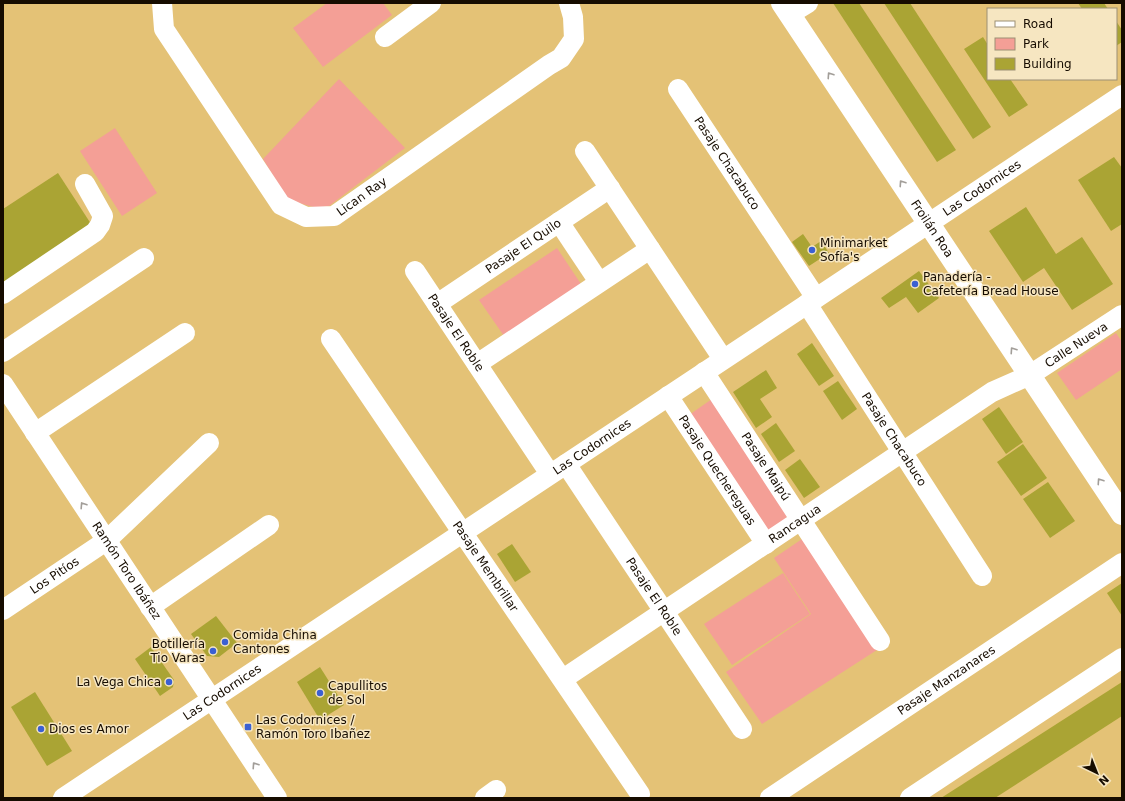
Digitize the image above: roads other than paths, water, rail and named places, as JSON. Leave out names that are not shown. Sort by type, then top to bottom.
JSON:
[{"type":"main road","name":"Froilán Roa","points":[[786,9],[1122,514]]},
{"type":"street","name":"Lican Ray","points":[[162,3],[164,29],[281,205],[306,218],[334,216],[543,69],[561,58],[574,39],[573,17],[569,3]]},
{"type":"street","points":[[385,38],[431,3]]},
{"type":"street","points":[[786,9],[808,3]]},
{"type":"street","name":"Pasaje Chacabuco","points":[[678,89],[812,301],[903,452],[982,576]]},
{"type":"street","name":"Las Codornices","points":[[63,798],[928,223],[1122,96]]},
{"type":"street","points":[[585,151],[723,359]]},
{"type":"street","points":[[3,294],[95,232],[103,216],[85,184]]},
{"type":"street","name":"Pasaje El Quilo","points":[[437,304],[610,188]]},
{"type":"street","points":[[559,222],[599,282]]},
{"type":"street","points":[[477,364],[650,249]]},
{"type":"street","points":[[3,352],[144,258]]},
{"type":"street","name":"Pasaje El Roble","points":[[415,271],[477,364],[558,469],[664,612],[742,729]]},
{"type":"street","name":"Calle Nueva","points":[[1030,375],[1122,315]]},
{"type":"street","points":[[35,433],[184,333]]},
{"type":"street","name":"Pasaje Membrillar","points":[[331,339],[464,532],[640,794]]},
{"type":"street","name":"Pasaje Maipú","points":[[704,372],[880,641]]},
{"type":"street","name":"Rancagua","points":[[563,679],[992,392],[1030,375]]},
{"type":"street","name":"Ramón Toro Ibáñez","points":[[6,396],[35,433],[277,798]]},
{"type":"street","name":"Pasaje Quechereguas","points":[[668,396],[766,544]]},
{"type":"street","name":"Los Pitíos","points":[[3,610],[106,541],[209,443]]},
{"type":"street","points":[[150,607],[269,525]]},
{"type":"street","name":"Pasaje Manzanares","points":[[770,798],[1122,563]]},
{"type":"street","points":[[910,798],[1122,658]]},
{"type":"place","name":"Minimarket Sofía's","points":[[812,250]]},
{"type":"place","name":"Panadería - Cafetería Bread House","points":[[915,284]]},
{"type":"place","name":"Comida China Cantones","points":[[225,642]]},
{"type":"place","name":"Botillería Tio Varas","points":[[213,651]]},
{"type":"place","name":"La Vega Chica","points":[[169,682]]},
{"type":"place","name":"Capullitos de Sol","points":[[320,693]]},
{"type":"place","name":"Las Codornices / Ramón Toro Ibañez","points":[[248,727]]},
{"type":"place","name":"Dios es Amor","points":[[41,729]]}]
